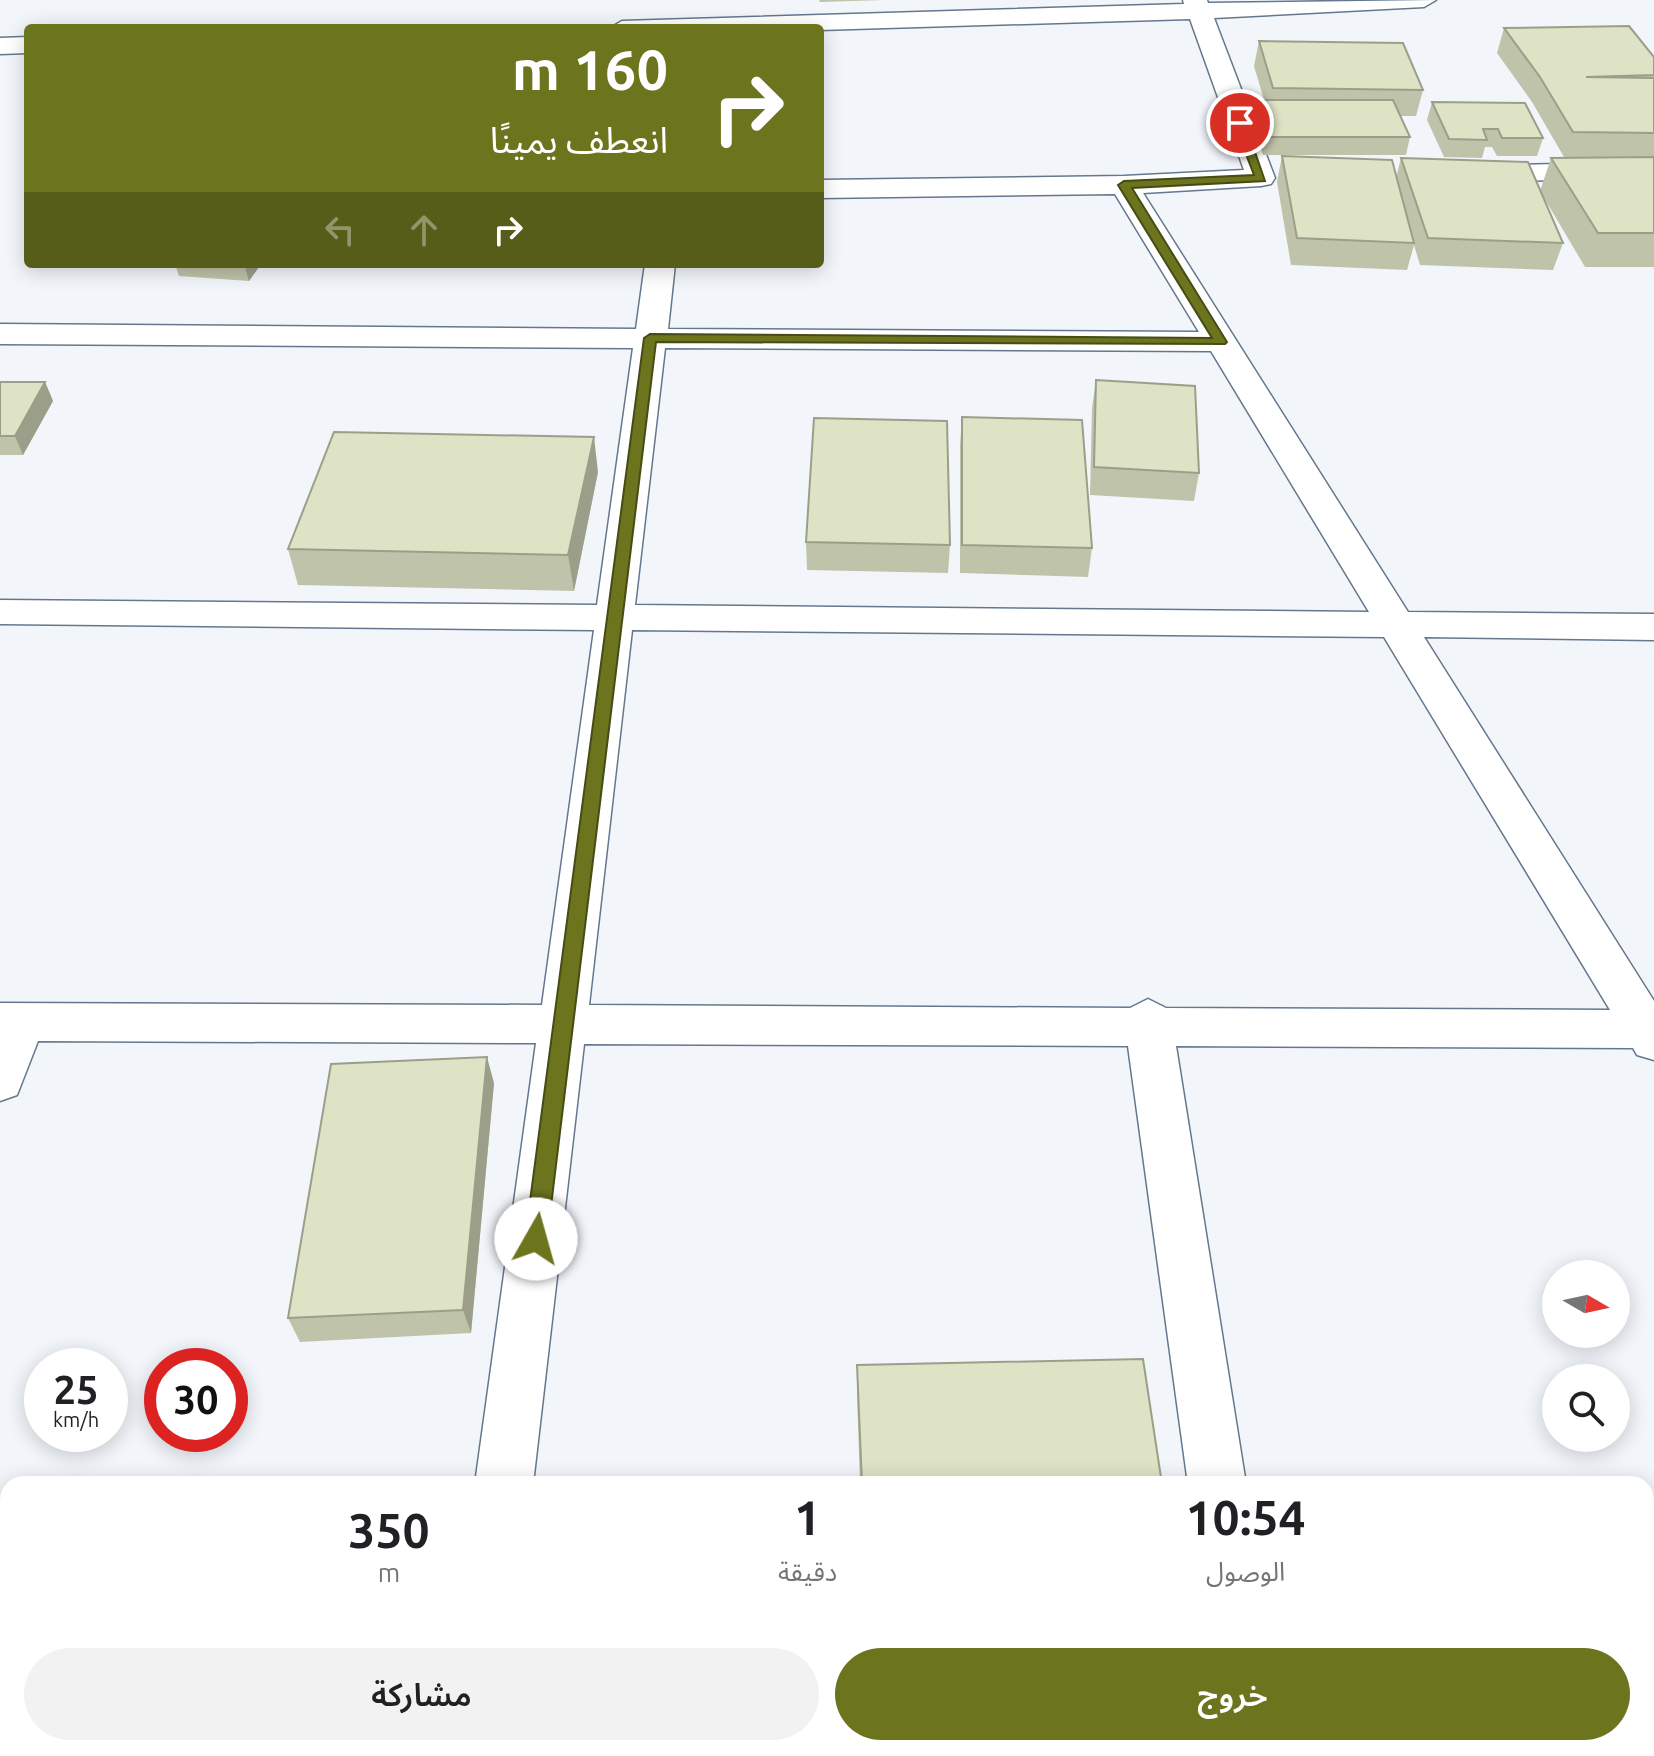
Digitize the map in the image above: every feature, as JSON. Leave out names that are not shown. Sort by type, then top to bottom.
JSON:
[{"type":"street","points":[[726,24],[1424,0]]},
{"type":"street","points":[[824,189],[1124,185],[1277,178],[1196,6]]},
{"type":"street","points":[[0,46],[24,45]]},
{"type":"street","points":[[1450,174],[1654,170]]},
{"type":"street","points":[[1124,185],[1652,1033]]},
{"type":"street","points":[[505,1476],[659,268]]},
{"type":"street","points":[[0,334],[1221,342]]},
{"type":"street","points":[[0,612],[1654,627]]},
{"type":"street","points":[[0,1081],[10,1022],[1148,1022],[1652,1033]]},
{"type":"street","points":[[1148,1022],[1216,1476]]},
{"type":"building","points":[[1629,26],[1654,57],[1654,75],[1586,77],[1654,78],[1654,133],[1573,132],[1540,77],[1504,28]]},
{"type":"building","points":[[1259,41],[1403,43],[1423,90],[1273,88]]},
{"type":"building","points":[[1254,100],[1393,100],[1410,137],[1267,137]]},
{"type":"building","points":[[1432,102],[1525,103],[1543,138],[1502,138],[1498,129],[1483,129],[1487,140],[1449,139]]},
{"type":"building","points":[[1282,156],[1392,160],[1414,243],[1297,238]]},
{"type":"building","points":[[1654,157],[1654,233],[1598,233],[1551,158]]},
{"type":"building","points":[[1401,158],[1528,162],[1563,243],[1428,238]]},
{"type":"building","points":[[1096,380],[1195,386],[1199,473],[1094,467]]},
{"type":"building","points":[[0,382],[45,382],[15,436],[0,436]]},
{"type":"building","points":[[962,417],[1082,420],[1092,548],[962,545]]},
{"type":"building","points":[[814,418],[947,421],[950,545],[806,542]]},
{"type":"building","points":[[334,432],[594,437],[568,555],[288,549]]},
{"type":"building","points":[[487,1057],[463,1310],[288,1318],[331,1064]]},
{"type":"building","points":[[1143,1359],[1161,1476],[862,1476],[857,1365]]},
{"type":"route","points":[[536,1239],[650,338],[1221,342],[1124,185],[1261,178],[1240,123]]}]
